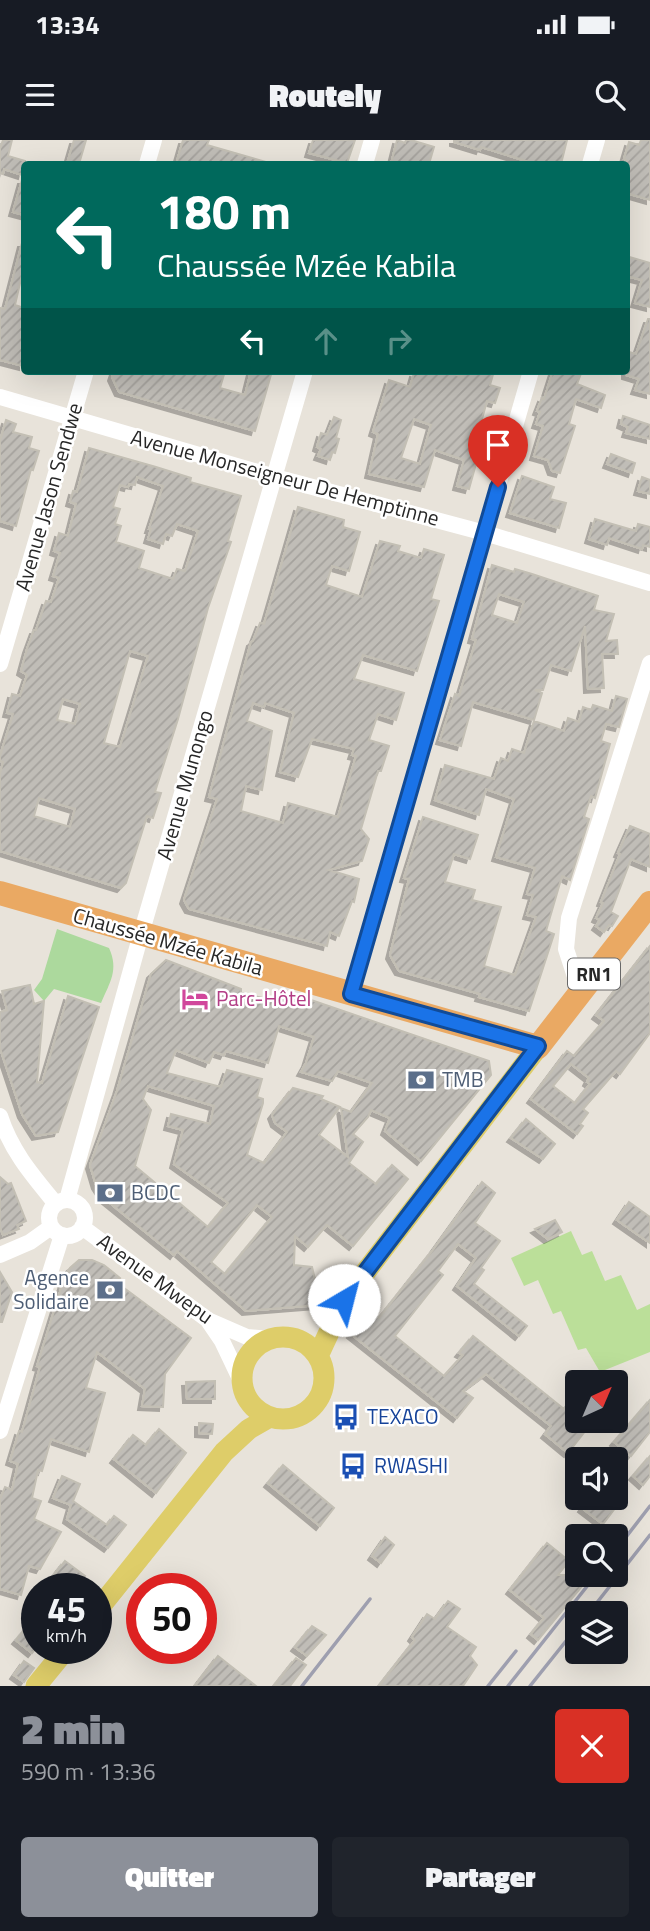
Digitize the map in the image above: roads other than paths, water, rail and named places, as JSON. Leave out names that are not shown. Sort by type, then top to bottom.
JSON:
[{"type":"highway","name":"Chaussée Mzée Kabila","points":[[0,893],[538,1046]]},
{"type":"highway","name":"RN1","points":[[538,1046],[650,903]]},
{"type":"main road","points":[[225,1452],[240,1419],[246,1359],[256,1346],[270,1339],[293,1338],[318,1324],[344,1300],[538,1046]]},
{"type":"main road","points":[[317,1356],[344,1300]]},
{"type":"main road","points":[[243,1387],[251,1405],[270,1417],[292,1418],[313,1406],[323,1384],[322,1366],[307,1345],[293,1338]]},
{"type":"main road","points":[[112,1592],[225,1452],[249,1429],[270,1417]]},
{"type":"main road","points":[[36,1686],[54,1664]]},
{"type":"street","points":[[148,161],[154,140]]},
{"type":"street","points":[[366,161],[372,140]]},
{"type":"street","points":[[591,161],[597,140]]},
{"type":"street","name":"Avenue Jason Sendwe","points":[[0,664],[85,375]]},
{"type":"street","name":"Avenue Munongo","points":[[62,1202],[305,375]]},
{"type":"street","points":[[351,994],[530,375]]},
{"type":"street","name":"Avenue Monseigneur De Hemptinne","points":[[0,397],[275,477],[485,533],[650,583]]},
{"type":"street","points":[[580,992],[566,949],[566,934],[645,689],[650,663]]},
{"type":"street","points":[[0,1116],[6,1135],[24,1166],[62,1202]]},
{"type":"street","points":[[0,1255],[56,1231],[74,1235],[82,1227],[84,1213],[74,1202],[62,1202],[49,1214],[56,1231],[0,1431]]},
{"type":"street","name":"Avenue Mwepu","points":[[82,1227],[208,1320],[247,1336],[270,1339]]},
{"type":"street","points":[[208,1320],[222,1341],[243,1387]]},
{"type":"railway","points":[[628,1534],[650,1506]]},
{"type":"railway","points":[[598,1601],[650,1535]]},
{"type":"railway","points":[[508,1686],[586,1587]]},
{"type":"railway","points":[[302,1686],[370,1599]]},
{"type":"railway","points":[[530,1686],[565,1642]]},
{"type":"railway","points":[[488,1686],[516,1651]]},
{"type":"place","name":"Parc-Hôtel","points":[[195,999]]},
{"type":"place","name":"TMB","points":[[421,1080]]},
{"type":"place","name":"BCDC","points":[[110,1193]]},
{"type":"place","name":"Agence Solidaire","points":[[110,1290]]},
{"type":"place","name":"TEXACO","points":[[346,1417]]},
{"type":"place","name":"RWASHI","points":[[353,1466]]}]
